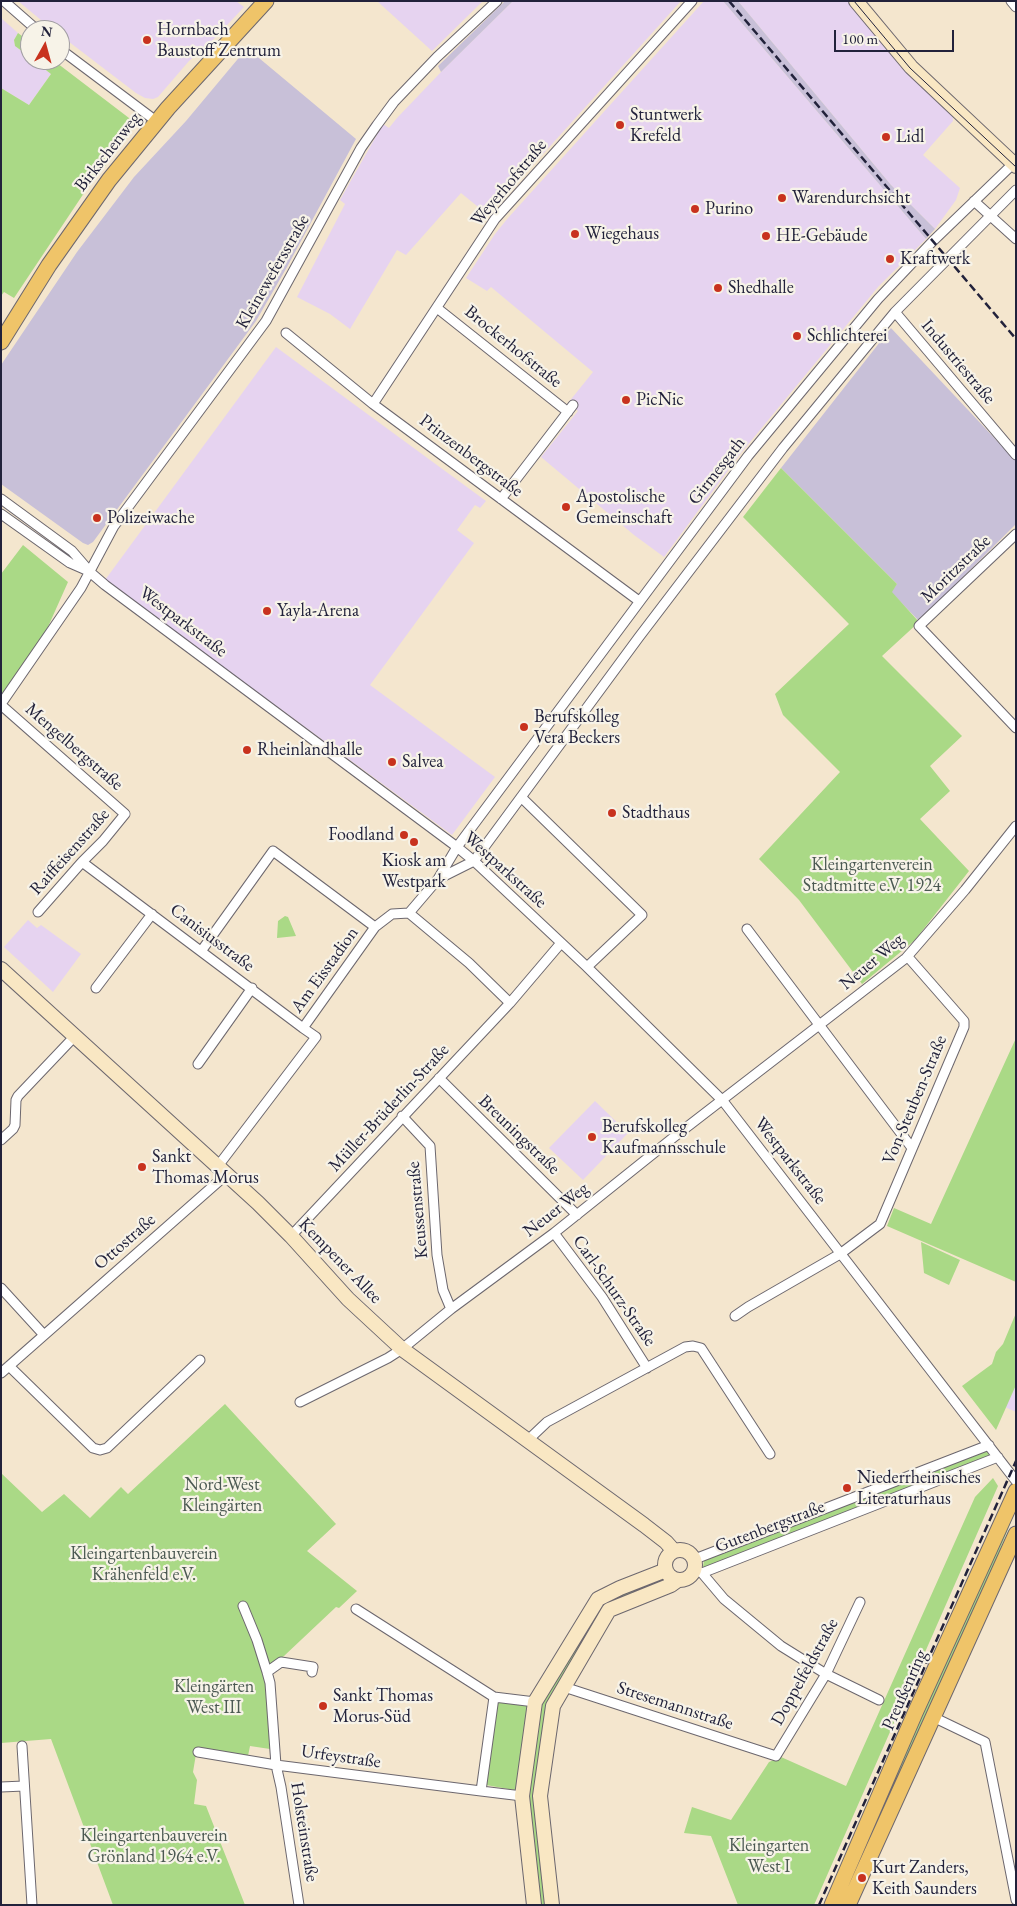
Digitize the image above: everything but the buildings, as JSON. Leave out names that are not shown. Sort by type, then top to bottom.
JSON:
[{"type":"main road","name":"Birkschenweg","points":[[1,342],[50,265],[108,180],[156,121],[266,1]]},
{"type":"main road","name":"Preußenring","points":[[832,1905],[915,1713],[1016,1491]]},
{"type":"main road","name":"Preußenring","points":[[848,1905],[933,1717],[1012,1550],[1016,1534]]},
{"type":"street","points":[[4,1],[26,20]]},
{"type":"street","name":"Kleinewefersstraße","points":[[1,704],[91,573],[114,526],[266,321],[361,148],[377,125],[394,102],[497,1]]},
{"type":"street","name":"Weyerhofstraße","points":[[373,404],[495,219],[692,1]]},
{"type":"street","points":[[856,1],[911,67],[1015,163]]},
{"type":"street","points":[[1011,1],[1016,7]]},
{"type":"street","points":[[70,56],[156,121]]},
{"type":"street","name":"Girmesgath","points":[[457,847],[748,456],[878,299],[974,201],[1015,163]]},
{"type":"street","points":[[438,879],[474,861],[639,637],[783,448],[895,312],[1016,190]]},
{"type":"street","points":[[974,201],[1016,239]]},
{"type":"street","name":"Brockerhofstraße","points":[[437,308],[571,409],[502,499]]},
{"type":"street","name":"Industriestraße","points":[[895,312],[1016,455]]},
{"type":"street","name":"Prinzenbergstraße","points":[[286,333],[373,404],[639,601]]},
{"type":"street","name":"Westparkstraße","points":[[1,498],[72,551],[91,573]]},
{"type":"street","name":"Westparkstraße","points":[[1,514],[70,563],[91,573],[457,847],[587,966],[723,1101],[1016,1480]]},
{"type":"street","name":"Moritzstraße","points":[[1016,534],[919,626],[1016,728]]},
{"type":"street","name":"Mengelbergstraße","points":[[1,704],[126,814]]},
{"type":"street","points":[[521,797],[642,915],[587,966]]},
{"type":"street","name":"Raiffeisenstraße","points":[[38,912],[126,814]]},
{"type":"street","name":"Neuer Weg","points":[[300,1402],[388,1358],[402,1349],[908,957],[1016,826]]},
{"type":"street","points":[[457,847],[438,879],[409,913],[470,963],[510,1003]]},
{"type":"street","points":[[202,950],[273,851],[375,927]]},
{"type":"street","name":"Canisiusstraße","points":[[82,862],[202,950],[303,1028]]},
{"type":"street","name":"Am Eisstadion","points":[[222,1170],[316,1037],[303,1028],[375,927],[392,914],[409,913]]},
{"type":"street","name":"Canisiusstraße","points":[[96,988],[152,914]]},
{"type":"street","points":[[747,929],[912,1148]]},
{"type":"street","name":"Müller-Brüderlin-Straße","points":[[292,1236],[402,1116],[510,1003],[561,943]]},
{"type":"street","name":"Von-Steuben-Straße","points":[[840,1254],[880,1224],[964,1027],[964,1021],[908,957]]},
{"type":"street","name":"Kempener Allee","points":[[1,969],[292,1236],[348,1299],[402,1349],[644,1525],[666,1542],[674,1551]]},
{"type":"street","name":"Canisiusstraße","points":[[198,1064],[252,988]]},
{"type":"street","points":[[1,1140],[15,1125],[18,1096],[74,1037]]},
{"type":"street","name":"Breuningstraße","points":[[438,1078],[577,1215]]},
{"type":"street","name":"Keussenstraße","points":[[402,1116],[430,1146],[437,1255],[443,1290],[451,1310]]},
{"type":"street","name":"Ottostraße","points":[[1,1373],[219,1181],[222,1170]]},
{"type":"street","name":"Carl-Schurz-Straße","points":[[554,1233],[602,1297],[647,1368]]},
{"type":"street","points":[[735,1316],[840,1254]]},
{"type":"street","points":[[1,1288],[44,1335]]},
{"type":"street","name":"Carl-Schurz-Straße","points":[[528,1440],[547,1422],[685,1347],[693,1346],[701,1348],[770,1454]]},
{"type":"street","points":[[9,1366],[93,1448],[100,1450],[106,1448],[200,1360]]},
{"type":"street","name":"Gutenbergstraße","points":[[697,1568],[989,1445]]},
{"type":"street","name":"Gutenbergstraße","points":[[697,1568],[998,1457]]},
{"type":"street","points":[[678,1580],[671,1577],[666,1570],[666,1560],[674,1551],[687,1551],[697,1568],[724,1599],[781,1646],[826,1674],[879,1700]]},
{"type":"street","points":[[552,1905],[540,1796],[553,1706],[609,1610],[671,1585],[678,1580],[689,1578],[697,1568]]},
{"type":"street","points":[[534,1905],[522,1796],[535,1702],[598,1599],[666,1570]]},
{"type":"street","name":"Doppelfeldstraße","points":[[776,1756],[826,1674],[860,1602]]},
{"type":"street","name":"Holsteinstraße","points":[[244,1606],[270,1683],[276,1765],[299,1905]]},
{"type":"street","points":[[356,1608],[494,1697],[553,1706]]},
{"type":"street","points":[[267,1672],[281,1662],[313,1667],[312,1672]]},
{"type":"street","name":"Stresemannstraße","points":[[564,1687],[776,1756]]},
{"type":"street","points":[[481,1791],[494,1697]]},
{"type":"street","points":[[933,1717],[985,1742],[1016,1900]]},
{"type":"street","points":[[22,1746],[32,1905]]},
{"type":"street","name":"Urfeystraße","points":[[198,1752],[276,1765],[522,1796]]},
{"type":"street","points":[[1,1787],[24,1786]]},
{"type":"street","points":[[522,1796],[540,1796]]},
{"type":"shaded area","points":[[18,1],[236,1],[244,7],[215,38],[189,61],[158,97],[153,99],[145,98],[136,93],[70,43],[70,20],[41,20]]},
{"type":"shaded area","points":[[377,1],[483,1],[432,51]]},
{"type":"shaded area","points":[[505,1],[513,1],[441,72],[438,66]]},
{"type":"shaded area","points":[[513,1],[681,1],[488,215],[461,193],[406,255],[397,250],[350,329],[330,314],[297,297],[345,204],[340,200],[383,124],[389,128],[441,72]]},
{"type":"shaded area","points":[[704,1],[723,1],[926,239],[878,287],[741,453],[664,557],[634,535],[541,457],[578,411],[568,403],[593,372],[491,287],[487,291],[466,278],[508,218]]},
{"type":"shaded area","points":[[723,1],[738,1],[891,185],[935,229],[926,239]]},
{"type":"shaded area","points":[[738,1],[856,1],[952,106],[953,121],[923,155],[960,188],[956,200],[935,229],[891,185]]},
{"type":"shaded area","points":[[1,18],[18,33],[14,40],[15,46],[20,50],[20,70],[46,70],[51,74],[29,105],[1,88]]},
{"type":"shaded area","points":[[247,48],[356,139],[256,321],[93,542],[88,545],[1,484],[1,365],[77,252],[134,177],[186,121]]},
{"type":"shaded area","points":[[891,328],[1016,461],[1016,524],[919,621],[891,592],[897,584],[781,468]]},
{"type":"shaded area","points":[[276,347],[486,501],[480,508],[475,505],[457,530],[474,543],[370,685],[495,777],[452,835],[105,580]]},
{"type":"shaded area","points":[[28,920],[37,928],[41,925],[81,954],[53,992],[4,947]]},
{"type":"shaded area","name":"Berufskolleg Kaufmannsschule","points":[[595,1101],[628,1133],[583,1180],[549,1148]]},
{"type":"shaded area","points":[[1016,1385],[1016,1412],[1005,1407]]},
{"type":"green space","points":[[18,33],[20,34],[20,50],[15,46],[14,40]]},
{"type":"green space","points":[[46,70],[66,70],[129,118],[133,126],[130,134],[82,196],[14,298],[4,292],[1,296],[1,88],[29,105],[51,74]]},
{"type":"green space","name":"Kleingartenverein Stadtmitte e.V. 1924","points":[[781,468],[897,584],[892,592],[919,622],[882,656],[962,736],[930,766],[950,791],[920,819],[969,871],[915,940],[862,984],[799,900],[759,859],[840,772],[783,715],[775,694],[849,624],[743,517]]},
{"type":"green space","points":[[23,545],[68,582],[35,656],[1,695],[1,574]]},
{"type":"green space","points":[[285,916],[288,917],[296,936],[277,938],[278,921]]},
{"type":"green space","points":[[1016,1038],[1016,1282],[887,1226],[894,1208],[931,1224]]},
{"type":"green space","points":[[921,1242],[960,1260],[949,1285],[924,1273]]},
{"type":"green space","points":[[1016,1313],[1016,1385],[996,1430],[962,1386],[992,1364]]},
{"type":"green space","points":[[225,1404],[336,1524],[307,1551],[357,1591],[339,1608],[336,1607],[284,1656],[263,1670],[266,1686],[270,1749],[250,1746],[248,1756],[197,1748],[193,1772],[197,1780],[194,1804],[206,1806],[245,1905],[113,1905],[51,1739],[1,1743],[1,1473],[42,1512],[64,1494],[90,1518],[121,1487],[128,1494]]},
{"type":"green space","points":[[987,1450],[992,1458],[711,1567],[703,1567],[704,1560]]},
{"type":"green space","name":"Kleingarten West I","points":[[993,1478],[998,1486],[814,1905],[738,1905],[711,1836],[684,1833],[692,1807],[731,1820],[769,1762],[781,1757],[846,1786],[975,1497]]},
{"type":"green space","points":[[1014,1514],[989,1577],[843,1905],[838,1905],[874,1818]]},
{"type":"green space","points":[[664,1575],[668,1582],[609,1610],[553,1709],[538,1796],[549,1905],[537,1905],[527,1799],[514,1790],[486,1785],[497,1700],[537,1704],[599,1601]]},
{"type":"tram line","points":[[854,1],[910,68],[1016,167]]},
{"type":"railway","points":[[729,1],[1016,339]]},
{"type":"railway","points":[[819,1905],[1016,1461]]},
{"type":"place","name":"Hornbach Baustoff Zentrum","points":[[147,40]]},
{"type":"place","name":"Stuntwerk Krefeld","points":[[620,125]]},
{"type":"place","name":"Lidl","points":[[886,137]]},
{"type":"place","name":"Warendurchsicht","points":[[782,198]]},
{"type":"place","name":"Purino","points":[[695,209]]},
{"type":"place","name":"Wiegehaus","points":[[575,234]]},
{"type":"place","name":"HE-Gebäude","points":[[766,236]]},
{"type":"place","name":"Kraftwerk","points":[[890,259]]},
{"type":"place","name":"Shedhalle","points":[[718,288]]},
{"type":"place","name":"Schlichterei","points":[[797,336]]},
{"type":"place","name":"PicNic","points":[[626,400]]},
{"type":"place","name":"Apostolische Gemeinschaft","points":[[566,507]]},
{"type":"place","name":"Polizeiwache","points":[[97,518]]},
{"type":"place","name":"Yayla-Arena","points":[[267,611]]},
{"type":"place","name":"Berufskolleg Vera Beckers","points":[[524,727]]},
{"type":"place","name":"Rheinlandhalle","points":[[247,750]]},
{"type":"place","name":"Salvea","points":[[392,762]]},
{"type":"place","name":"Stadthaus","points":[[612,813]]},
{"type":"place","name":"Foodland","points":[[404,835]]},
{"type":"place","name":"Kiosk am Westpark","points":[[414,842]]},
{"type":"place","name":"Berufskolleg Kaufmannsschule","points":[[592,1137]]},
{"type":"place","name":"Sankt Thomas Morus","points":[[142,1167]]},
{"type":"place","name":"Niederrheinisches Literaturhaus","points":[[847,1488]]},
{"type":"place","name":"Sankt Thomas Morus-Süd","points":[[323,1706]]},
{"type":"place","name":"Kurt Zanders, Keith Saunders","points":[[862,1878]]},
{"type":"park label","name":"Nord-West Kleingärten","points":[[222,1495]]},
{"type":"park label","name":"Kleingartenbauverein Krähenfeld e.V.","points":[[144,1564]]},
{"type":"park label","name":"Kleingärten West III","points":[[214,1697]]},
{"type":"park label","name":"Kleingartenbauverein Grönland 1964 e.V.","points":[[154,1846]]}]
